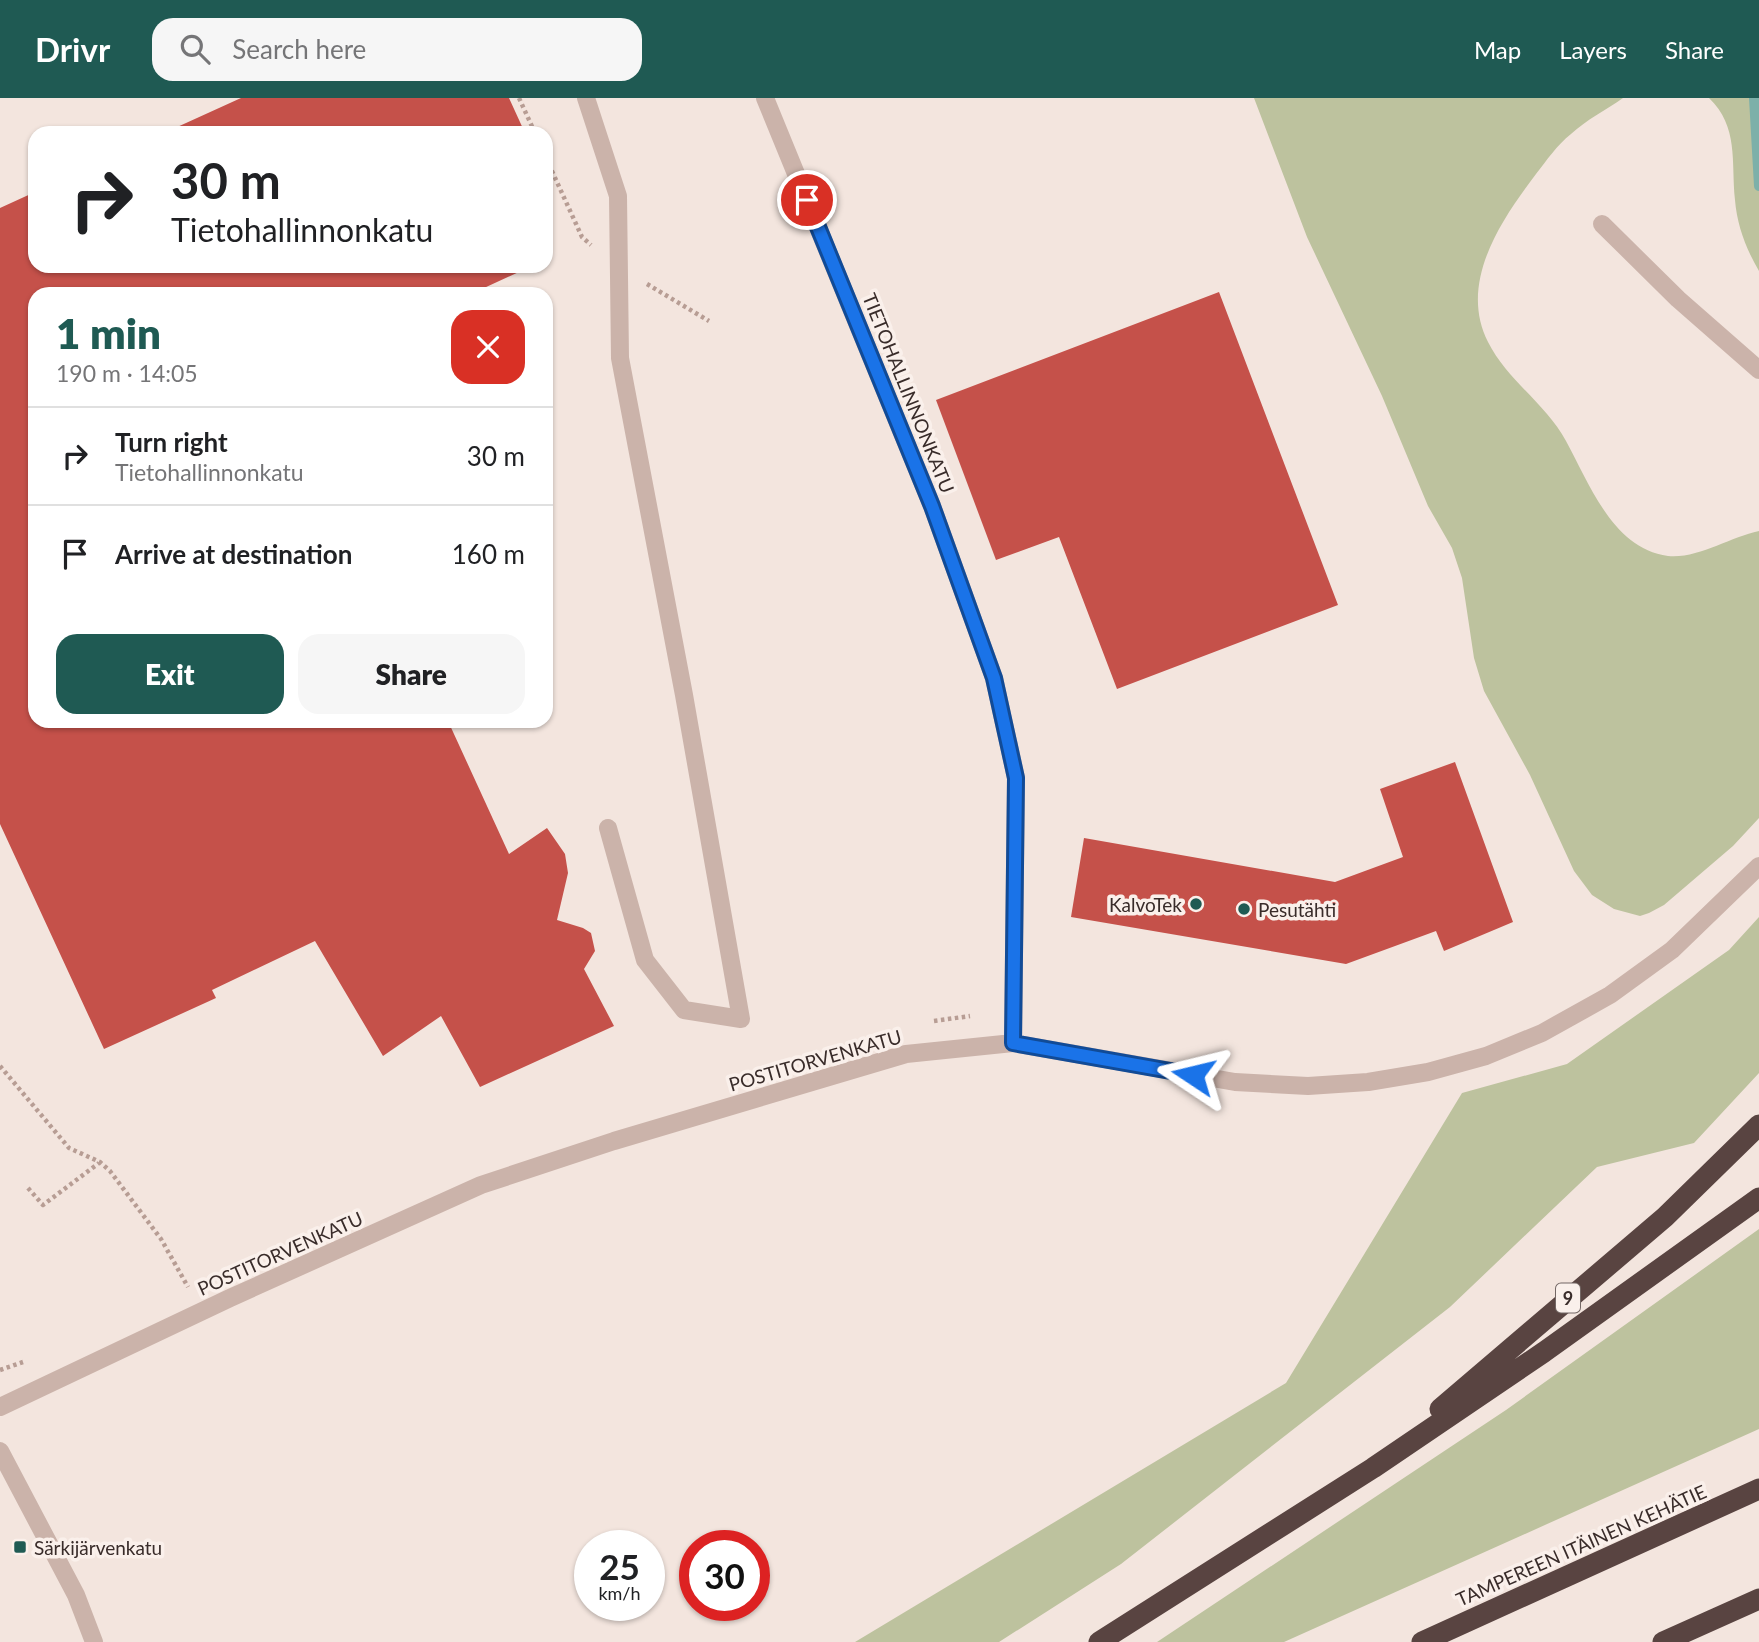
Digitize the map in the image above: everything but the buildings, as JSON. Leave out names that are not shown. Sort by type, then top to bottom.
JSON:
[{"type":"highway","name":"9","points":[[1099,1642],[1373,1468],[1524,1335],[1665,1217],[1759,1125]]},
{"type":"highway","points":[[1373,1468],[1544,1352],[1759,1198]]},
{"type":"highway","name":"TAMPEREEN ITÄINEN KEHÄTIE","points":[[1422,1642],[1759,1489]]},
{"type":"highway","points":[[1663,1642],[1759,1599]]},
{"type":"street","points":[[586,98],[618,196],[620,358],[684,695],[741,1019],[684,1010],[645,961],[608,828]]},
{"type":"street","name":"TIETOHALLINNONKATU","points":[[765,98],[932,506],[994,678],[1016,778],[1013,1043]]},
{"type":"street","points":[[1602,224],[1678,299],[1759,370]]},
{"type":"street","name":"POSTITORVENKATU","points":[[0,1407],[230,1298],[481,1185],[614,1141],[906,1054],[1013,1043],[1235,1082],[1308,1086],[1368,1082],[1428,1072],[1486,1056],[1610,995],[1672,950],[1759,866]]},
{"type":"street","points":[[0,1451],[76,1595],[94,1642]]},
{"type":"path","points":[[519,98],[532,126]]},
{"type":"path","points":[[0,1066],[69,1148],[110,1171],[148,1220],[188,1287]]},
{"type":"path","points":[[28,1188],[43,1205],[100,1163]]},
{"type":"path","points":[[0,1370],[11,1365]]},
{"type":"green space","points":[[1254,98],[1623,98],[1566,138],[1523,192],[1488,253],[1478,297],[1480,320],[1496,356],[1558,428],[1605,512],[1632,541],[1649,551],[1679,556],[1759,531],[1759,818],[1733,846],[1664,905],[1649,913],[1640,916],[1614,909],[1592,895],[1574,871],[1530,775],[1484,691],[1474,658],[1462,578],[1452,548],[1428,506],[1382,396],[1307,237]]},
{"type":"green space","points":[[1709,98],[1759,98],[1759,271],[1746,245],[1738,219],[1729,133],[1719,109]]},
{"type":"green space","points":[[1759,917],[1759,1073],[1694,1143],[1597,1167],[1450,1307],[1121,1564],[999,1642],[855,1642],[1286,1383],[1462,1093],[1567,1064],[1729,950]]},
{"type":"green space","points":[[1759,1229],[1759,1429],[1284,1642],[1157,1642],[1506,1410]]},
{"type":"waterway","points":[[1754,98],[1759,186]]},
{"type":"place","name":"KalvoTek","points":[[1196,904]]},
{"type":"place","name":"Pesutähti","points":[[1244,909]]},
{"type":"place","name":"Särkijärvenkatu","points":[[20,1547]]},
{"type":"route","points":[[807,200],[932,506],[994,678],[1016,778],[1013,1043],[1193,1075]]}]
